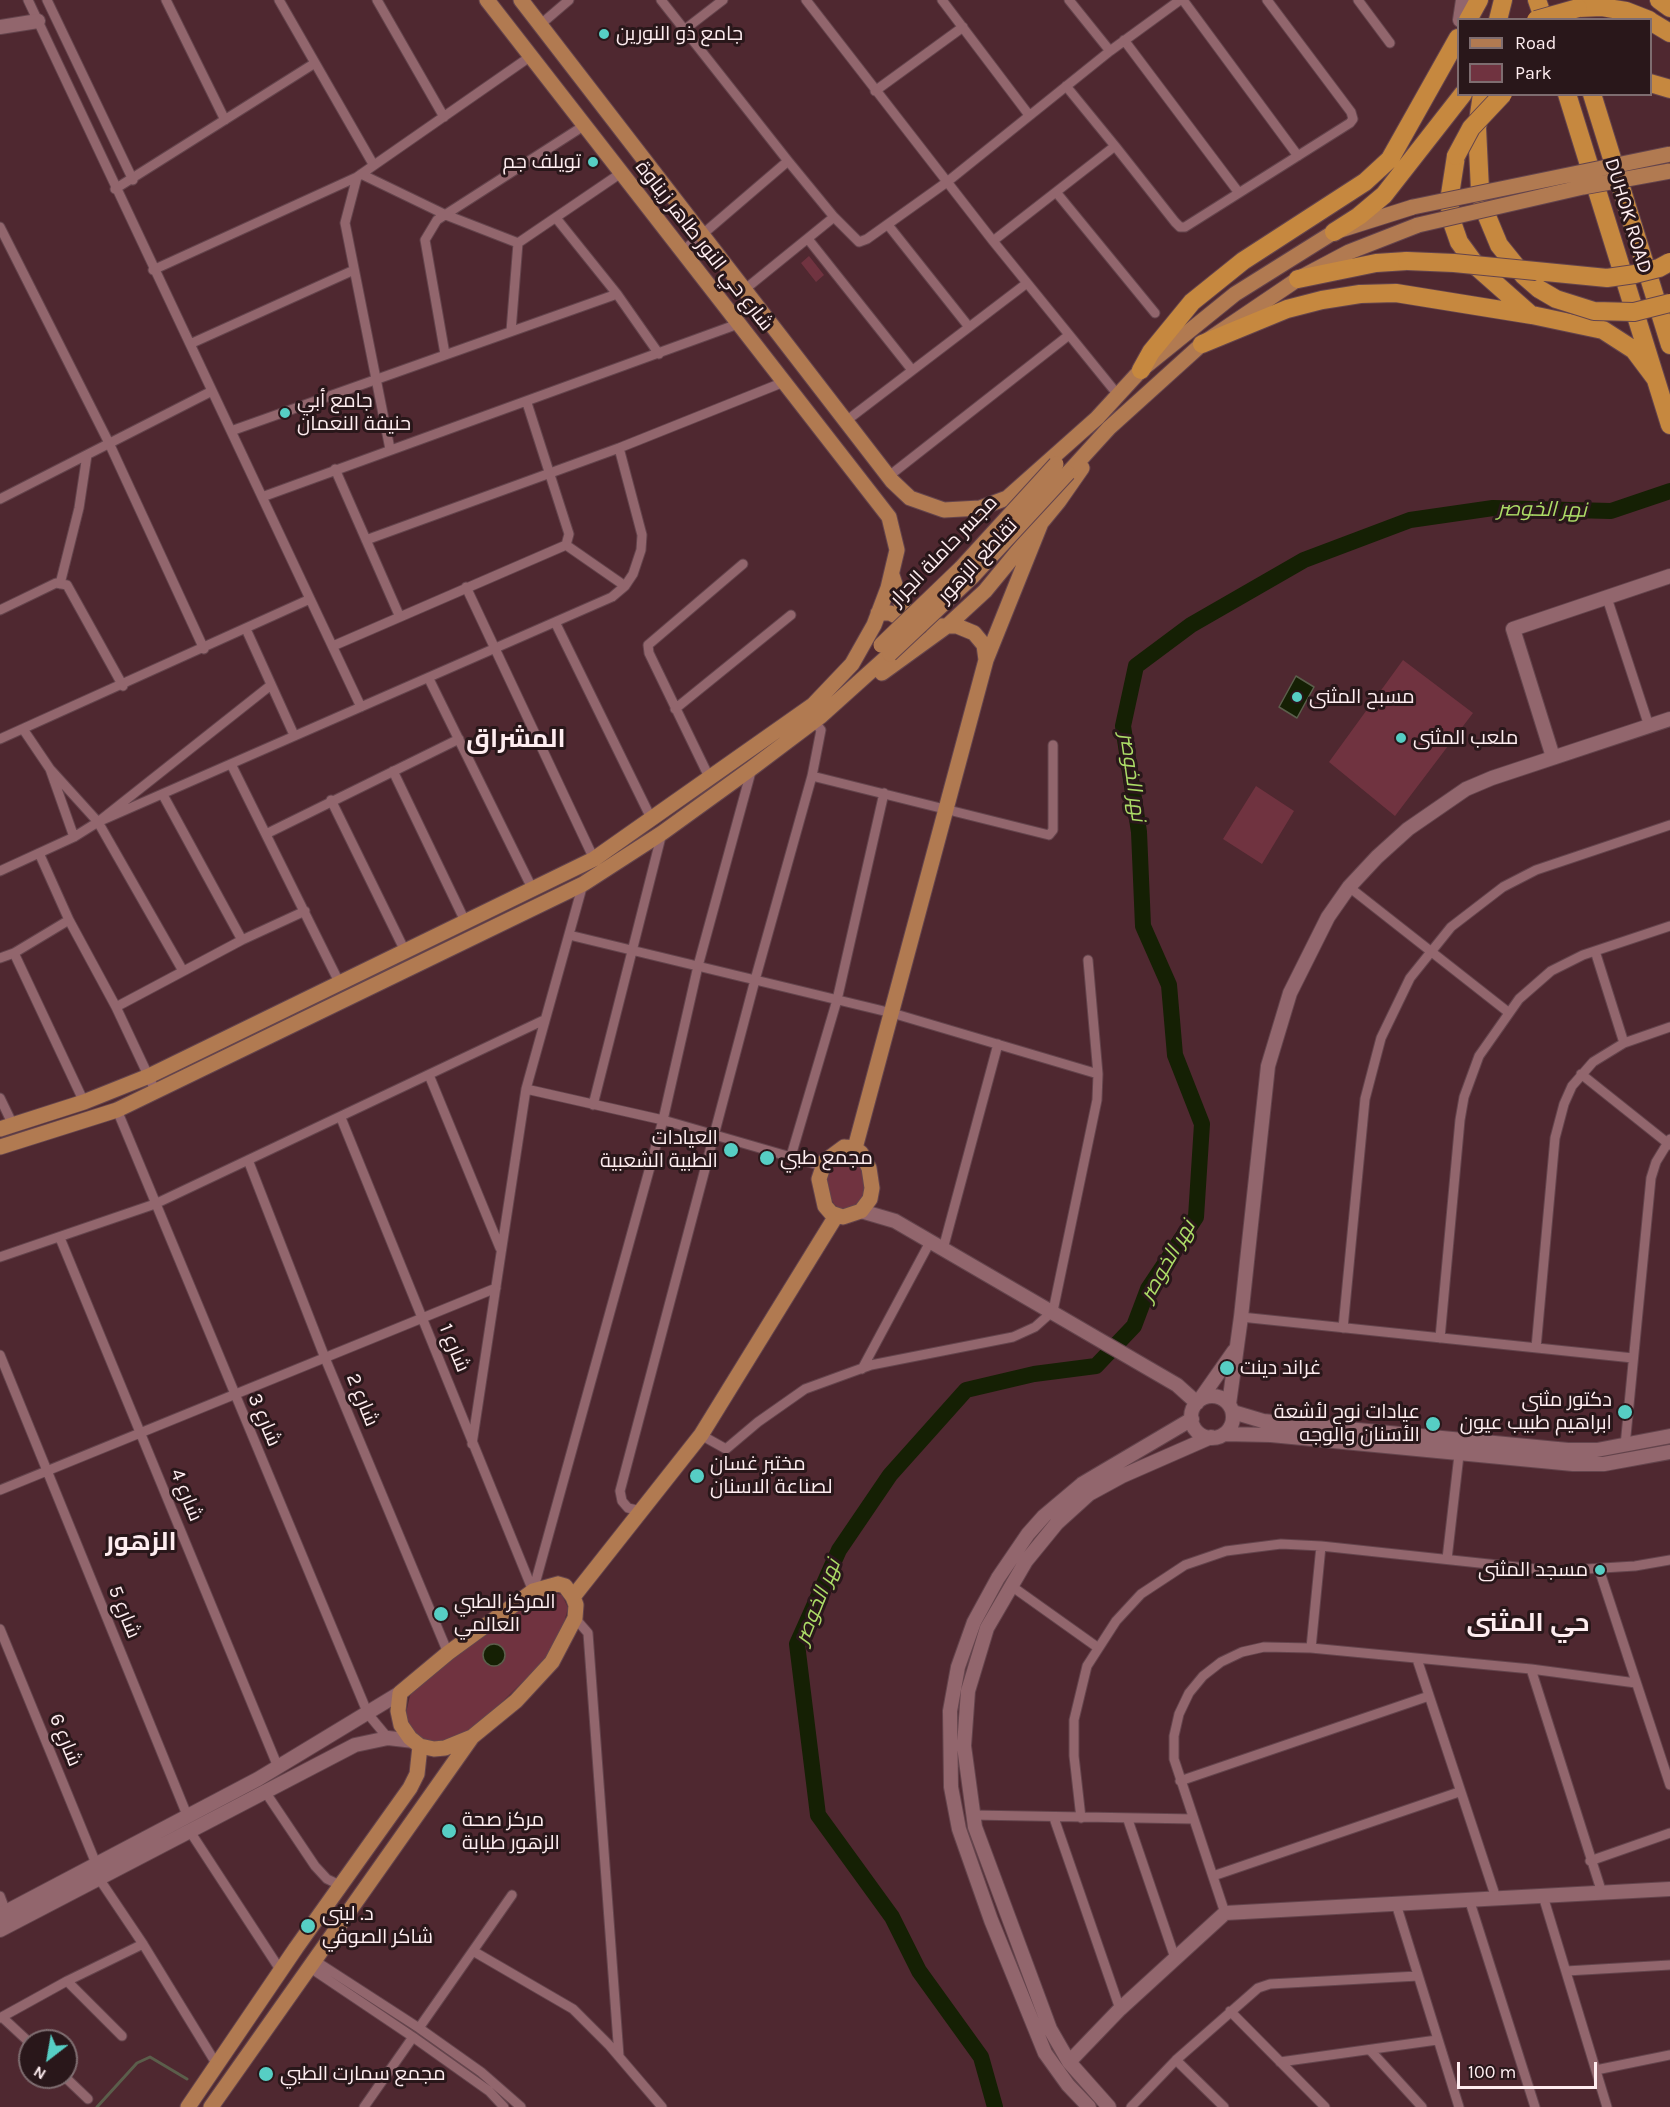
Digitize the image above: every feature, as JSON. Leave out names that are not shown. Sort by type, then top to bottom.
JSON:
[{"type":"highway","points":[[1469,18],[1479,0]]},
{"type":"highway","points":[[1498,18],[1503,0]]},
{"type":"highway","points":[[1538,0],[1543,18]]},
{"type":"highway","points":[[1659,0],[1670,8]]},
{"type":"highway","points":[[1542,18],[1570,9],[1618,9],[1644,18]]},
{"type":"highway","points":[[1652,21],[1670,33]]},
{"type":"highway","points":[[1141,370],[1151,352],[1192,302],[1243,261],[1365,182],[1390,159],[1457,36]]},
{"type":"highway","points":[[1652,84],[1670,89]]},
{"type":"highway","points":[[1334,232],[1359,216],[1384,195],[1461,96]]},
{"type":"highway","points":[[1482,96],[1477,128],[1479,180],[1484,209],[1499,245],[1524,276],[1539,289],[1575,306],[1604,312],[1634,312],[1662,299],[1670,256]]},
{"type":"highway","points":[[1501,96],[1471,128],[1456,156],[1449,201],[1452,222],[1459,242],[1478,268],[1532,315]]},
{"type":"highway","name":"DUHOK ROAD","points":[[1568,96],[1669,422]]},
{"type":"highway","name":"DUHOK ROAD","points":[[1593,96],[1662,299],[1670,345]]},
{"type":"highway","points":[[1298,279],[1376,262],[1454,263],[1607,278],[1651,270],[1670,262]]},
{"type":"highway","points":[[1202,344],[1287,309],[1322,300],[1360,294],[1412,295],[1532,315],[1603,330],[1634,350],[1655,378]]},
{"type":"main road","name":"شارع حي النور طاهر زيناوة","points":[[487,0],[889,517],[895,533],[897,550],[892,574]]},
{"type":"main road","name":"شارع حي النور طاهر زيناوة","points":[[521,0],[846,421],[889,476],[910,498],[944,510],[980,508],[1007,498]]},
{"type":"main road","points":[[1103,423],[1118,395],[1141,370],[1235,294],[1334,232],[1413,207],[1670,154]]},
{"type":"main road","points":[[1007,498],[1202,344],[1298,279],[1349,252],[1418,225],[1583,187],[1670,171]]},
{"type":"main road","name":"مجسر حاملة الجرار","points":[[816,714],[886,650],[961,568],[1062,469],[1103,423]]},
{"type":"main road","name":"تقاطع الزهور","points":[[816,714],[946,626],[1001,574],[1059,501],[1103,423]]},
{"type":"main road","points":[[1029,479],[1031,488],[1037,496],[1047,501],[1059,501]]},
{"type":"main road","points":[[855,1148],[986,660],[1041,523],[1039,507],[1031,498],[1017,495],[1007,498]]},
{"type":"main road","points":[[892,574],[899,598],[908,614],[924,624],[962,628],[974,633],[984,645],[986,660]]},
{"type":"main road","points":[[6,1127],[152,1083],[583,884],[662,833],[752,768],[816,714],[870,635],[892,574]]},
{"type":"main road","points":[[878,614],[890,613],[907,624],[915,637],[914,649]]},
{"type":"main road","points":[[0,1147],[117,1110],[152,1083],[339,982],[594,860],[710,779],[816,714]]},
{"type":"main road","points":[[855,1148],[867,1162],[872,1188],[870,1199],[861,1211],[847,1217],[836,1216],[822,1202],[819,1179],[822,1166],[839,1149],[855,1148]]},
{"type":"main road","points":[[573,1597],[701,1435],[836,1216]]},
{"type":"main road","points":[[211,2107],[472,1737],[516,1701],[552,1662],[575,1618],[576,1605],[565,1586],[558,1584],[533,1591],[448,1653],[400,1693],[398,1711],[401,1725],[417,1744],[434,1749],[446,1748],[472,1737]]},
{"type":"main road","points":[[188,2107],[410,1788],[417,1774],[417,1744]]},
{"type":"street","points":[[28,0],[153,270],[361,707]]},
{"type":"street","points":[[47,0],[133,180]]},
{"type":"street","points":[[166,0],[225,120]]},
{"type":"street","points":[[279,0],[373,164]]},
{"type":"street","points":[[377,0],[444,117]]},
{"type":"street","points":[[541,24],[569,0]]},
{"type":"street","points":[[661,0],[788,161],[834,217],[859,242],[888,225],[947,182],[1110,51],[1181,0],[1298,156]]},
{"type":"street","points":[[684,30],[723,0]]},
{"type":"street","points":[[806,0],[993,241],[1118,395]]},
{"type":"street","points":[[942,0],[1029,115]]},
{"type":"street","points":[[1069,0],[1110,51]]},
{"type":"street","points":[[1066,86],[1180,226],[1185,226],[1353,119],[1352,112],[1267,0]]},
{"type":"street","points":[[1358,0],[1390,43]]},
{"type":"street","points":[[1460,18],[1463,0]]},
{"type":"street","points":[[0,27],[38,21]]},
{"type":"street","points":[[875,91],[963,27]]},
{"type":"street","points":[[1125,40],[1239,193]]},
{"type":"street","points":[[153,270],[359,175],[531,56]]},
{"type":"street","points":[[115,189],[133,180],[315,63]]},
{"type":"street","points":[[446,354],[425,240],[437,220],[585,125]]},
{"type":"street","points":[[993,241],[1115,146]]},
{"type":"street","points":[[683,251],[788,161]]},
{"type":"street","points":[[518,243],[621,173]]},
{"type":"street","points":[[359,175],[446,215],[518,243]]},
{"type":"street","points":[[359,175],[345,223],[390,449]]},
{"type":"street","points":[[1056,192],[1155,313]]},
{"type":"street","points":[[744,290],[834,217]]},
{"type":"street","points":[[556,218],[616,294],[659,354]]},
{"type":"street","points":[[888,225],[969,327]]},
{"type":"street","points":[[0,227],[109,443],[204,648]]},
{"type":"street","points":[[808,238],[912,370]]},
{"type":"street","points":[[511,331],[518,243]]},
{"type":"street","points":[[190,344],[354,270]]},
{"type":"street","points":[[846,421],[1027,283]]},
{"type":"street","points":[[231,431],[616,294]]},
{"type":"street","points":[[262,497],[390,449],[526,404],[738,324]]},
{"type":"street","points":[[889,476],[1069,335]]},
{"type":"street","points":[[366,540],[619,448],[784,382]]},
{"type":"street","points":[[0,499],[212,391]]},
{"type":"street","points":[[526,404],[569,534],[566,545]]},
{"type":"street","points":[[98,822],[612,597],[625,586],[638,560],[642,535],[619,448]]},
{"type":"street","points":[[60,584],[79,508],[87,455]]},
{"type":"street","points":[[335,469],[399,615]]},
{"type":"street","points":[[566,545],[625,586]]},
{"type":"street","points":[[333,646],[399,615],[566,545]]},
{"type":"street","points":[[710,779],[649,653],[648,645],[743,564]]},
{"type":"street","points":[[1553,757],[1513,629],[1670,576]]},
{"type":"street","points":[[0,610],[56,583],[67,585],[123,686]]},
{"type":"street","points":[[466,587],[594,860]]},
{"type":"street","points":[[1606,598],[1649,726]]},
{"type":"street","points":[[0,738],[123,686],[310,599]]},
{"type":"street","points":[[675,709],[791,615]]},
{"type":"street","points":[[555,622],[652,820]]},
{"type":"street","points":[[246,629],[294,735]]},
{"type":"street","points":[[429,679],[532,888]]},
{"type":"street","points":[[0,871],[74,837],[98,822],[271,685]]},
{"type":"street","points":[[645,1507],[637,1510],[628,1508],[622,1501],[620,1491],[755,980],[812,776],[821,730],[816,714]]},
{"type":"street","points":[[1109,2107],[1069,2062],[1050,2029],[972,1815],[964,1746],[968,1691],[987,1628],[1010,1585],[1040,1543],[1089,1494],[1122,1476],[1218,1436],[1232,1424],[1231,1408],[1236,1349],[1264,1094],[1275,1037],[1290,993],[1308,953],[1349,887],[1377,857],[1435,808],[1466,789],[1553,757],[1670,719]]},
{"type":"street","points":[[23,729],[50,769],[98,822],[183,971]]},
{"type":"street","points":[[266,834],[331,800],[459,740]]},
{"type":"street","points":[[812,776],[1049,835],[1053,830],[1053,745]]},
{"type":"street","points":[[231,764],[339,982]]},
{"type":"street","points":[[533,1591],[663,1120],[698,966],[752,768]]},
{"type":"street","points":[[50,769],[74,837]]},
{"type":"street","points":[[393,771],[465,921]]},
{"type":"street","points":[[791,1156],[837,1000],[884,793]]},
{"type":"street","points":[[163,795],[242,940]]},
{"type":"street","points":[[331,800],[405,951]]},
{"type":"street","points":[[1343,1328],[1360,1136],[1371,1072],[1394,1008],[1429,951],[1476,906],[1517,878],[1670,825]]},
{"type":"street","points":[[593,1105],[662,833]]},
{"type":"street","points":[[39,853],[69,920],[116,1007],[152,1083]]},
{"type":"street","points":[[472,1444],[526,1089],[583,884]]},
{"type":"street","points":[[1349,887],[1508,1012]]},
{"type":"street","points":[[116,1007],[242,940],[305,911]]},
{"type":"street","points":[[0,958],[14,953],[69,920]]},
{"type":"street","points":[[1440,1338],[1460,1120],[1464,1097],[1479,1056],[1508,1012],[1551,971],[1594,951],[1670,926]]},
{"type":"street","points":[[569,935],[892,1013],[1098,1074]]},
{"type":"street","points":[[1594,951],[1624,1043]]},
{"type":"street","points":[[14,953],[84,1102]]},
{"type":"street","points":[[701,1435],[726,1449],[758,1422],[805,1389],[862,1369],[1013,1337],[1035,1328],[1057,1313],[1093,1125],[1098,1074],[1088,960]]},
{"type":"street","points":[[0,1257],[156,1204],[544,1020]]},
{"type":"street","points":[[1536,1348],[1555,1138],[1564,1104],[1581,1074],[1593,1062],[1624,1043],[1670,1027]]},
{"type":"street","points":[[943,1249],[998,1044]]},
{"type":"street","points":[[1581,1074],[1669,1142],[1651,1178],[1625,1446]]},
{"type":"street","points":[[429,1076],[501,1250]]},
{"type":"street","points":[[526,1089],[714,1133],[822,1166]]},
{"type":"street","points":[[0,1098],[6,1127]]},
{"type":"street","name":"شارع 3","points":[[117,1110],[368,1714],[388,1738]]},
{"type":"street","name":"شارع 1","points":[[341,1118],[533,1591]]},
{"type":"street","name":"شارع 2","points":[[248,1160],[325,1358],[448,1653]]},
{"type":"street","points":[[872,1188],[880,1205],[895,1221]]},
{"type":"street","points":[[861,1211],[895,1221],[1057,1313],[1199,1400],[1219,1397],[1231,1408],[1263,1421],[1568,1450],[1597,1450],[1670,1436]]},
{"type":"street","name":"شارع 4","points":[[60,1238],[278,1767]]},
{"type":"street","points":[[862,1369],[930,1242]]},
{"type":"street","points":[[0,1490],[496,1288]]},
{"type":"street","points":[[1241,1317],[1633,1358]]},
{"type":"street","points":[[1089,2107],[1045,2053],[991,1920],[959,1829],[951,1787],[950,1711],[965,1646],[974,1622],[998,1578],[1044,1516],[1082,1485],[1192,1419],[1199,1400],[1236,1349]]},
{"type":"street","name":"شارع 5","points":[[0,1355],[188,1815]]},
{"type":"street","points":[[1192,1419],[1196,1430],[1218,1436],[1270,1436],[1573,1464],[1604,1464],[1670,1452]]},
{"type":"street","points":[[1166,1435],[1178,1442],[1176,1452]]},
{"type":"street","points":[[1447,1559],[1459,1455]]},
{"type":"street","points":[[1311,1648],[1321,1545]]},
{"type":"street","points":[[1081,1818],[1074,1756],[1074,1720],[1084,1675],[1097,1647],[1116,1621],[1141,1594],[1185,1565],[1226,1551],[1251,1546],[1321,1545],[1554,1571],[1599,1569],[1670,1560]]},
{"type":"street","points":[[1599,1569],[1670,1785]]},
{"type":"street","points":[[1010,1585],[1097,1647]]},
{"type":"street","points":[[575,1618],[588,1633],[619,2056]]},
{"type":"street","name":"شارع 6","points":[[0,1629],[97,1866]]},
{"type":"street","points":[[1225,1913],[1174,1759],[1174,1736],[1184,1704],[1203,1676],[1221,1662],[1242,1652],[1264,1647],[1311,1648],[1531,1669],[1636,1683]]},
{"type":"street","points":[[1417,1659],[1459,1792],[1496,1898]]},
{"type":"street","points":[[1531,1669],[1602,1893]]},
{"type":"street","points":[[0,1896],[3,1913],[97,1866],[278,1767],[400,1693]]},
{"type":"street","points":[[1180,1782],[1429,1696]]},
{"type":"street","points":[[0,1930],[191,1833],[355,1745],[388,1738],[417,1744]]},
{"type":"street","points":[[1213,1876],[1459,1792]]},
{"type":"street","points":[[266,1793],[315,1866],[327,1879],[342,1886]]},
{"type":"street","points":[[972,1815],[1194,1820]]},
{"type":"street","points":[[1054,1818],[1120,2009]]},
{"type":"street","points":[[1128,1820],[1175,1958]]},
{"type":"street","points":[[191,1833],[281,1971]]},
{"type":"street","points":[[1590,1861],[1670,1833]]},
{"type":"street","points":[[100,1880],[143,1944],[217,2064]]},
{"type":"street","points":[[1069,2062],[1120,2009],[1225,1913],[1670,1889]]},
{"type":"street","points":[[418,2028],[512,1895]]},
{"type":"street","points":[[1543,1896],[1607,2107]]},
{"type":"street","points":[[1469,1899],[1534,2107]]},
{"type":"street","points":[[1396,1904],[1459,2107]]},
{"type":"street","points":[[991,1920],[1007,1915]]},
{"type":"street","points":[[18,2032],[1,2017],[67,1981],[143,1944]]},
{"type":"street","points":[[473,1951],[573,2009],[619,2056],[662,2107]]},
{"type":"street","points":[[311,1964],[418,2028],[481,2072],[521,2107]]},
{"type":"street","points":[[311,1964],[489,2091],[504,2107]]},
{"type":"street","points":[[1566,1971],[1670,1965]]},
{"type":"street","points":[[1131,2107],[1176,2060],[1258,1988],[1270,1984],[1418,1976]]},
{"type":"street","points":[[67,1981],[122,2036]]},
{"type":"street","points":[[1230,2011],[1325,2107]]},
{"type":"street","points":[[364,2107],[412,2037]]},
{"type":"street","points":[[1280,2062],[1437,2040]]},
{"type":"street","points":[[1370,2050],[1422,2107]]},
{"type":"street","points":[[1596,2070],[1670,2057]]},
{"type":"street","points":[[1176,2060],[1224,2107]]},
{"type":"street","points":[[78,2089],[88,2099]]},
{"type":"green space","points":[[809,256],[824,275],[816,282],[801,263]]},
{"type":"green space","name":"ملعب المثنى","points":[[1403,660],[1473,713],[1395,816],[1329,762]]},
{"type":"green space","points":[[1256,786],[1294,811],[1262,864],[1223,839]]},
{"type":"green space","points":[[849,1156],[860,1162],[867,1193],[863,1204],[842,1211],[834,1204],[828,1193],[826,1178],[833,1165],[842,1157]]},
{"type":"green space","points":[[552,1593],[562,1595],[568,1608],[562,1630],[545,1660],[466,1733],[454,1739],[430,1743],[416,1737],[405,1717],[410,1696],[417,1685],[537,1596]]},
{"type":"shaded area","name":"مسبح المثنى","points":[[1296,676],[1314,687],[1297,718],[1279,707]]},
{"type":"shaded area","points":[[494,1644],[502,1647],[505,1655],[502,1663],[494,1666],[486,1663],[483,1655],[486,1647]]},
{"type":"waterway","name":"نهر الخوصر","points":[[995,2107],[981,2057],[919,1971],[892,1917],[818,1815],[797,1644],[839,1550],[890,1475],[966,1390],[1034,1374],[1096,1366],[1134,1326],[1148,1289],[1196,1217],[1202,1124],[1175,1055],[1169,985],[1143,926],[1139,832],[1123,726],[1136,666],[1191,625],[1304,560],[1410,520],[1493,508],[1611,511],[1670,491]]},
{"type":"waterway","points":[[97,2107],[137,2063],[150,2057],[187,2079]]},
{"type":"place","name":"جامع ذو النورين","points":[[604,34]]},
{"type":"place","name":"تويلف جم","points":[[593,162]]},
{"type":"place","name":"جامع أبي حنيفة النعمان","points":[[285,413]]},
{"type":"place","name":"مسبح المثنى","points":[[1297,697]]},
{"type":"place","name":"ملعب المثنى","points":[[1401,738]]},
{"type":"place","name":"العيادات الطبية الشعبية","points":[[731,1150]]},
{"type":"place","name":"مجمع طبي","points":[[767,1158]]},
{"type":"place","name":"غراند دينت","points":[[1227,1368]]},
{"type":"place","name":"دكتور مثنى ابراهيم طبيب عيون","points":[[1625,1412]]},
{"type":"place","name":"عيادات نوح لأشعة الأسنان والوجه","points":[[1433,1424]]},
{"type":"place","name":"مختبر غسان لصناعة الاسنان","points":[[697,1476]]},
{"type":"place","name":"مسجد المثنى","points":[[1600,1570]]},
{"type":"place","name":"المركز الطبي العالمي","points":[[441,1614]]},
{"type":"place","name":"مركز صحة الزهور طبابة","points":[[449,1831]]},
{"type":"place","name":"د. لبنى شاكر الصوفي","points":[[308,1926]]},
{"type":"place","name":"مجمع سمارت الطبي","points":[[266,2074]]},
{"type":"district","name":"المشراق","points":[[516,740]]},
{"type":"district","name":"الزهور","points":[[141,1543]]},
{"type":"district","name":"حي المثنى","points":[[1528,1624]]}]
